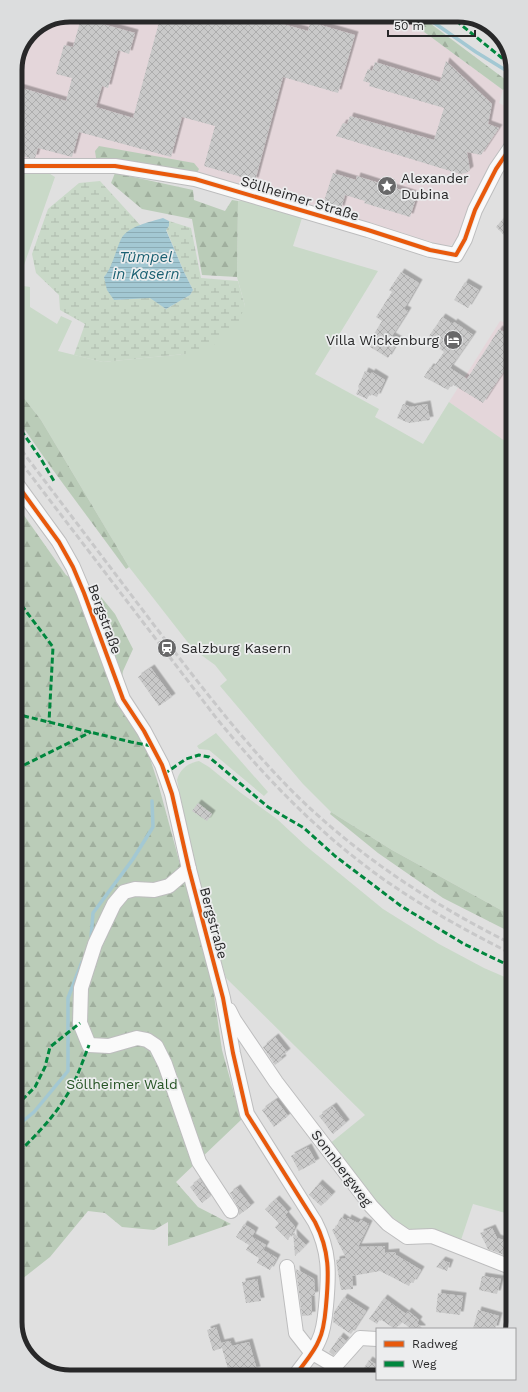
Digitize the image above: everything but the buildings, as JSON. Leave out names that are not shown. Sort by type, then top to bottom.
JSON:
[{"type":"street","name":"Söllheimer Straße","points":[[22,166],[115,166],[195,179],[368,230],[430,250],[456,255],[465,239],[475,210],[496,169],[506,155]]},
{"type":"street","name":"Bergstraße","points":[[22,491],[59,542],[73,567],[123,699],[144,731],[162,765],[172,794],[188,869],[223,998],[233,1053],[247,1114],[323,1236],[328,1260],[328,1285],[325,1321],[320,1340],[299,1370]]},
{"type":"street","points":[[188,869],[169,886],[154,890],[135,889],[124,892],[114,904],[95,944],[81,988],[80,1023],[89,1045],[109,1046],[137,1038],[147,1040],[156,1046],[165,1064],[199,1162],[231,1211]]},
{"type":"street","name":"Sonnbergweg","points":[[223,998],[234,1020],[276,1082],[371,1206],[388,1224],[407,1237],[432,1236],[506,1265]]},
{"type":"street","points":[[287,1267],[296,1333],[312,1352],[335,1366],[360,1338],[376,1339]]},
{"type":"shaded area","points":[[64,22],[411,22],[503,90],[499,103],[505,106],[506,110],[506,141],[494,158],[474,197],[456,241],[451,245],[445,246],[273,194],[196,175],[146,165],[96,158],[22,161],[22,67],[24,58],[27,49],[38,34],[46,28]]},
{"type":"shaded area","points":[[500,321],[506,323],[506,442],[449,402]]},
{"type":"green space","points":[[411,22],[428,22],[506,80],[506,87],[503,90]]},
{"type":"green space","points":[[99,146],[194,163],[199,169],[196,175],[146,165],[96,158],[95,151]]},
{"type":"green space","points":[[47,172],[55,177],[22,271],[22,173]]},
{"type":"green space","points":[[115,173],[193,190],[194,200],[225,211],[232,200],[238,201],[237,277],[202,275],[192,219],[142,209],[111,183]]},
{"type":"green space","points":[[100,181],[141,226],[130,231],[122,238],[110,270],[104,277],[114,300],[150,297],[166,309],[190,295],[193,290],[166,229],[169,226],[169,221],[191,228],[201,278],[238,281],[245,306],[238,323],[227,335],[208,349],[185,354],[103,362],[74,355],[85,324],[60,310],[59,295],[36,273],[32,254],[48,209],[79,183]]},
{"type":"green space","points":[[244,200],[302,218],[293,246],[378,271],[315,374],[379,409],[375,417],[423,444],[449,402],[506,442],[506,913],[392,850],[331,812],[303,784],[220,686],[227,680],[215,665],[193,649],[129,567],[41,420],[22,396],[22,286],[30,287],[30,307],[57,324],[61,316],[72,321],[58,351],[103,362],[185,354],[245,306],[237,277],[238,201]]},
{"type":"green space","points":[[22,396],[41,420],[129,567],[126,569],[22,426]]},
{"type":"green space","name":"Söllheimer Wald","points":[[22,513],[66,575],[97,592],[115,614],[133,649],[123,671],[118,700],[144,740],[158,783],[212,982],[222,1050],[242,1119],[176,1182],[198,1207],[231,1224],[168,1246],[168,1222],[154,1230],[122,1227],[105,1213],[88,1211],[50,1257],[22,1279]]},
{"type":"green space","points":[[216,733],[268,792],[264,796],[209,750],[199,749],[197,746]]},
{"type":"green space","points":[[199,761],[209,767],[241,793],[277,819],[306,846],[383,909],[439,944],[484,968],[506,977],[506,1213],[473,1204],[460,1243],[406,1228],[376,1204],[328,1145],[365,1115],[226,978],[208,916],[177,780],[180,773],[191,763]]},
{"type":"green space","points":[[331,812],[392,850],[506,913],[506,930],[443,898],[378,853],[330,814]]},
{"type":"water","name":"Tümpel in Kasern","points":[[163,218],[169,221],[169,226],[166,230],[193,290],[190,295],[166,309],[150,298],[114,300],[107,290],[104,277],[112,264],[121,239],[134,228]]},
{"type":"waterway","points":[[433,22],[476,52],[506,70]]},
{"type":"waterway","points":[[91,938],[93,913],[133,859],[153,827],[152,801]]},
{"type":"waterway","points":[[22,1122],[34,1112],[68,1071],[68,998],[82,962]]},
{"type":"railway","points":[[22,451],[207,693],[276,775],[319,817],[344,838],[398,878],[454,913],[506,941]]},
{"type":"railway","points":[[22,464],[217,719],[284,794],[320,829],[377,875],[414,900],[506,951]]},
{"type":"marked path","points":[[458,22],[505,62]]},
{"type":"marked path","points":[[22,432],[54,481]]},
{"type":"marked path","points":[[22,606],[53,647],[49,722]]},
{"type":"marked path","points":[[22,714],[152,746]]},
{"type":"marked path","points":[[22,766],[91,732]]},
{"type":"marked path","points":[[164,774],[186,759],[199,755],[209,757],[268,807],[304,828],[335,856],[401,906],[464,944],[506,964]]},
{"type":"marked path","points":[[22,1100],[35,1087],[45,1067],[50,1047],[80,1023]]},
{"type":"marked path","points":[[22,1149],[44,1126],[69,1092],[76,1079],[89,1045]]},
{"type":"cycle path","points":[[22,166],[115,166],[195,179],[368,230],[430,250],[456,255],[465,239],[475,210],[496,169],[506,154]]},
{"type":"cycle path","points":[[22,491],[59,542],[73,567],[123,699],[144,731],[162,765],[172,794],[189,869],[223,998],[233,1053],[247,1114],[315,1222],[320,1233],[326,1253],[328,1273],[325,1315],[321,1336],[317,1345],[299,1370]]},
{"type":"place","name":"Alexander Dubina","points":[[387,186]]},
{"type":"place","name":"Villa Wickenburg","points":[[453,340]]},
{"type":"place","name":"Salzburg Kasern","points":[[167,648]]}]
